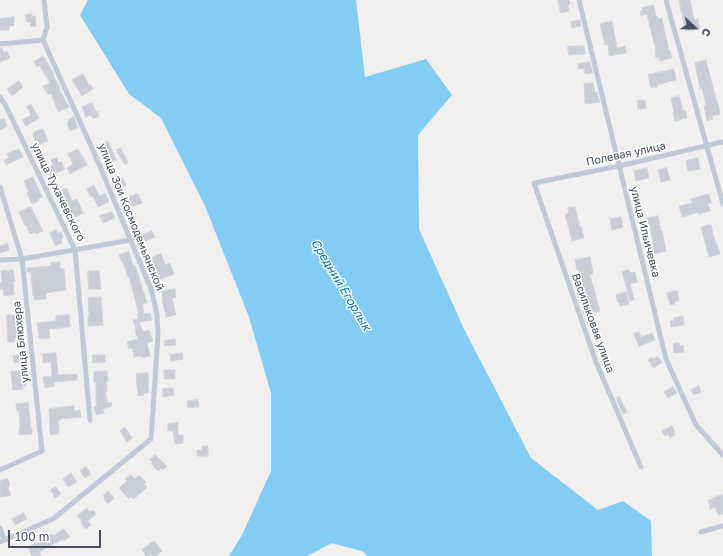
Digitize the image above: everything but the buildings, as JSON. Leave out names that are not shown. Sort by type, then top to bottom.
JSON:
[{"type":"street","points":[[0,44],[43,40],[47,27],[44,0]]},
{"type":"street","name":"улица Ильичевка","points":[[579,0],[666,359],[696,426],[723,455]]},
{"type":"street","points":[[666,0],[723,204]]},
{"type":"street","name":"улица Зои Космодемьянской","points":[[2,541],[53,519],[151,439],[158,335],[157,314],[151,288],[96,157],[43,40]]},
{"type":"street","name":"улица Тухачевского","points":[[0,97],[6,106],[75,250],[90,420]]},
{"type":"street","name":"Полевая улица","points":[[534,183],[619,166],[723,142]]},
{"type":"street","name":"Васильковая улица","points":[[534,183],[596,362],[641,467]]},
{"type":"street","name":"улица Блюхера","points":[[0,188],[22,259],[42,452],[0,470]]},
{"type":"street","points":[[0,260],[22,259],[131,240]]},
{"type":"street","points":[[701,532],[723,526]]},
{"type":"street","points":[[0,528],[2,541]]},
{"type":"water","name":"Средний Егорлык","points":[[88,0],[356,0],[365,77],[426,59],[452,95],[418,135],[419,229],[464,329],[531,458],[598,510],[623,501],[651,521],[652,556],[367,556],[364,552],[332,543],[307,556],[229,556],[242,535],[271,471],[271,393],[249,317],[205,206],[161,118],[129,94],[80,15]]}]
